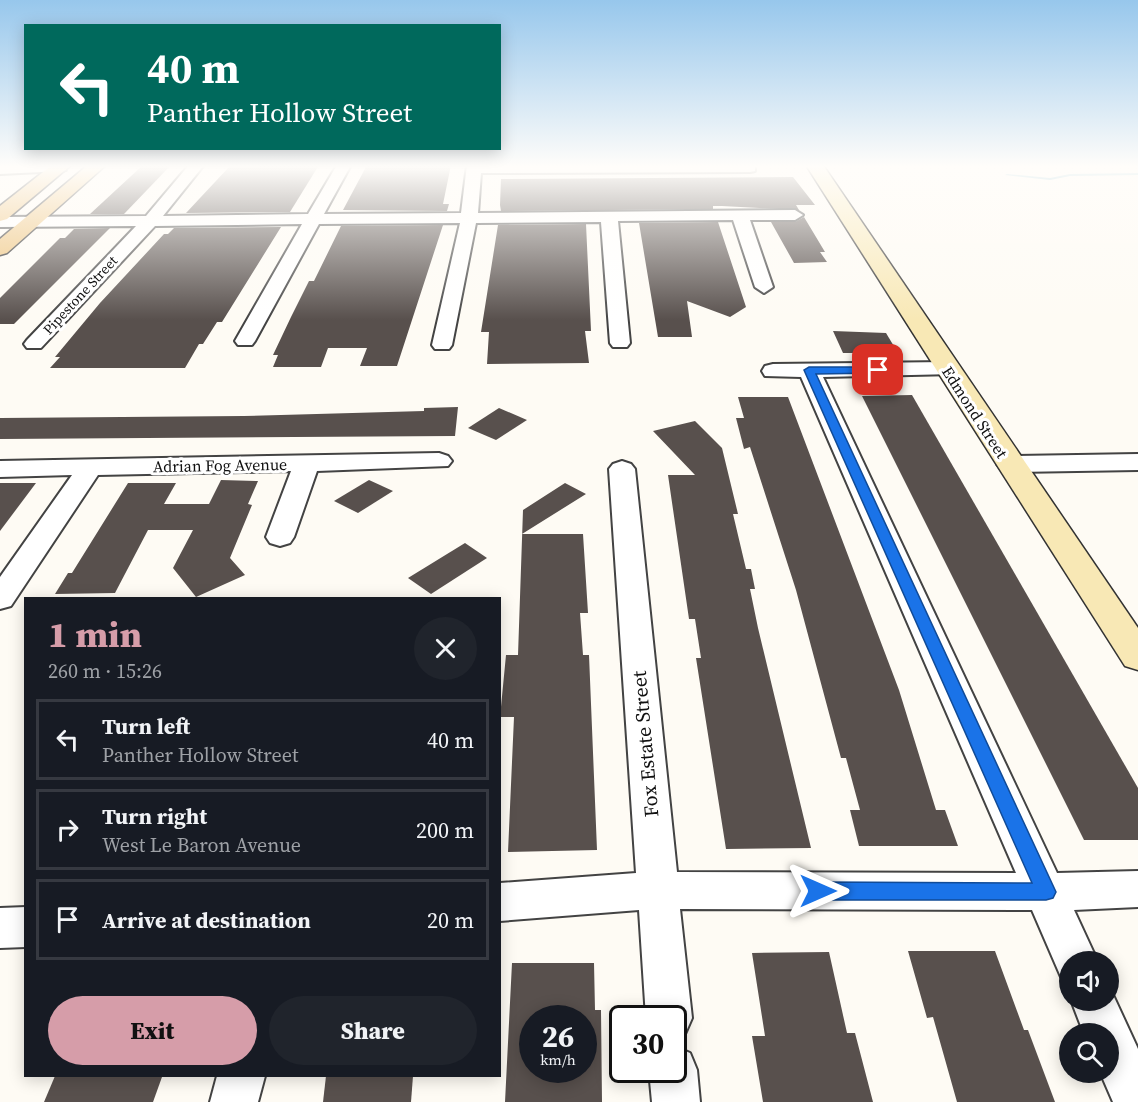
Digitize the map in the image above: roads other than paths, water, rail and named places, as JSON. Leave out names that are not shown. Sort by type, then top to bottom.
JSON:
[{"type":"main road","points":[[0,249],[38,216]]},
{"type":"street","name":"Pipestone Street","points":[[34,344],[154,216]]},
{"type":"street","points":[[0,222],[684,216]]},
{"type":"street","points":[[740,216],[764,287]]},
{"type":"street","name":"Edmond Street","points":[[848,216],[1138,657]]},
{"type":"street","points":[[609,217],[620,343]]},
{"type":"street","points":[[442,345],[469,218]]},
{"type":"street","points":[[245,341],[314,219]]},
{"type":"street","points":[[774,371],[947,369]]},
{"type":"street","points":[[809,370],[1071,951]]},
{"type":"street","name":"Adrian Fog Avenue","points":[[0,469],[440,461]]},
{"type":"street","points":[[1010,464],[1138,462]]},
{"type":"street","points":[[280,537],[307,463]]},
{"type":"street","points":[[0,599],[90,468]]},
{"type":"street","name":"Fox Estate Street","points":[[622,469],[668,1005]]},
{"type":"street","points":[[501,902],[658,890],[1046,892],[1138,889]]},
{"type":"street","points":[[0,928],[24,927]]},
{"type":"street","points":[[1119,1060],[1137,1102]]},
{"type":"street","points":[[234,1102],[241,1077]]},
{"type":"street","points":[[674,1083],[676,1102]]}]
